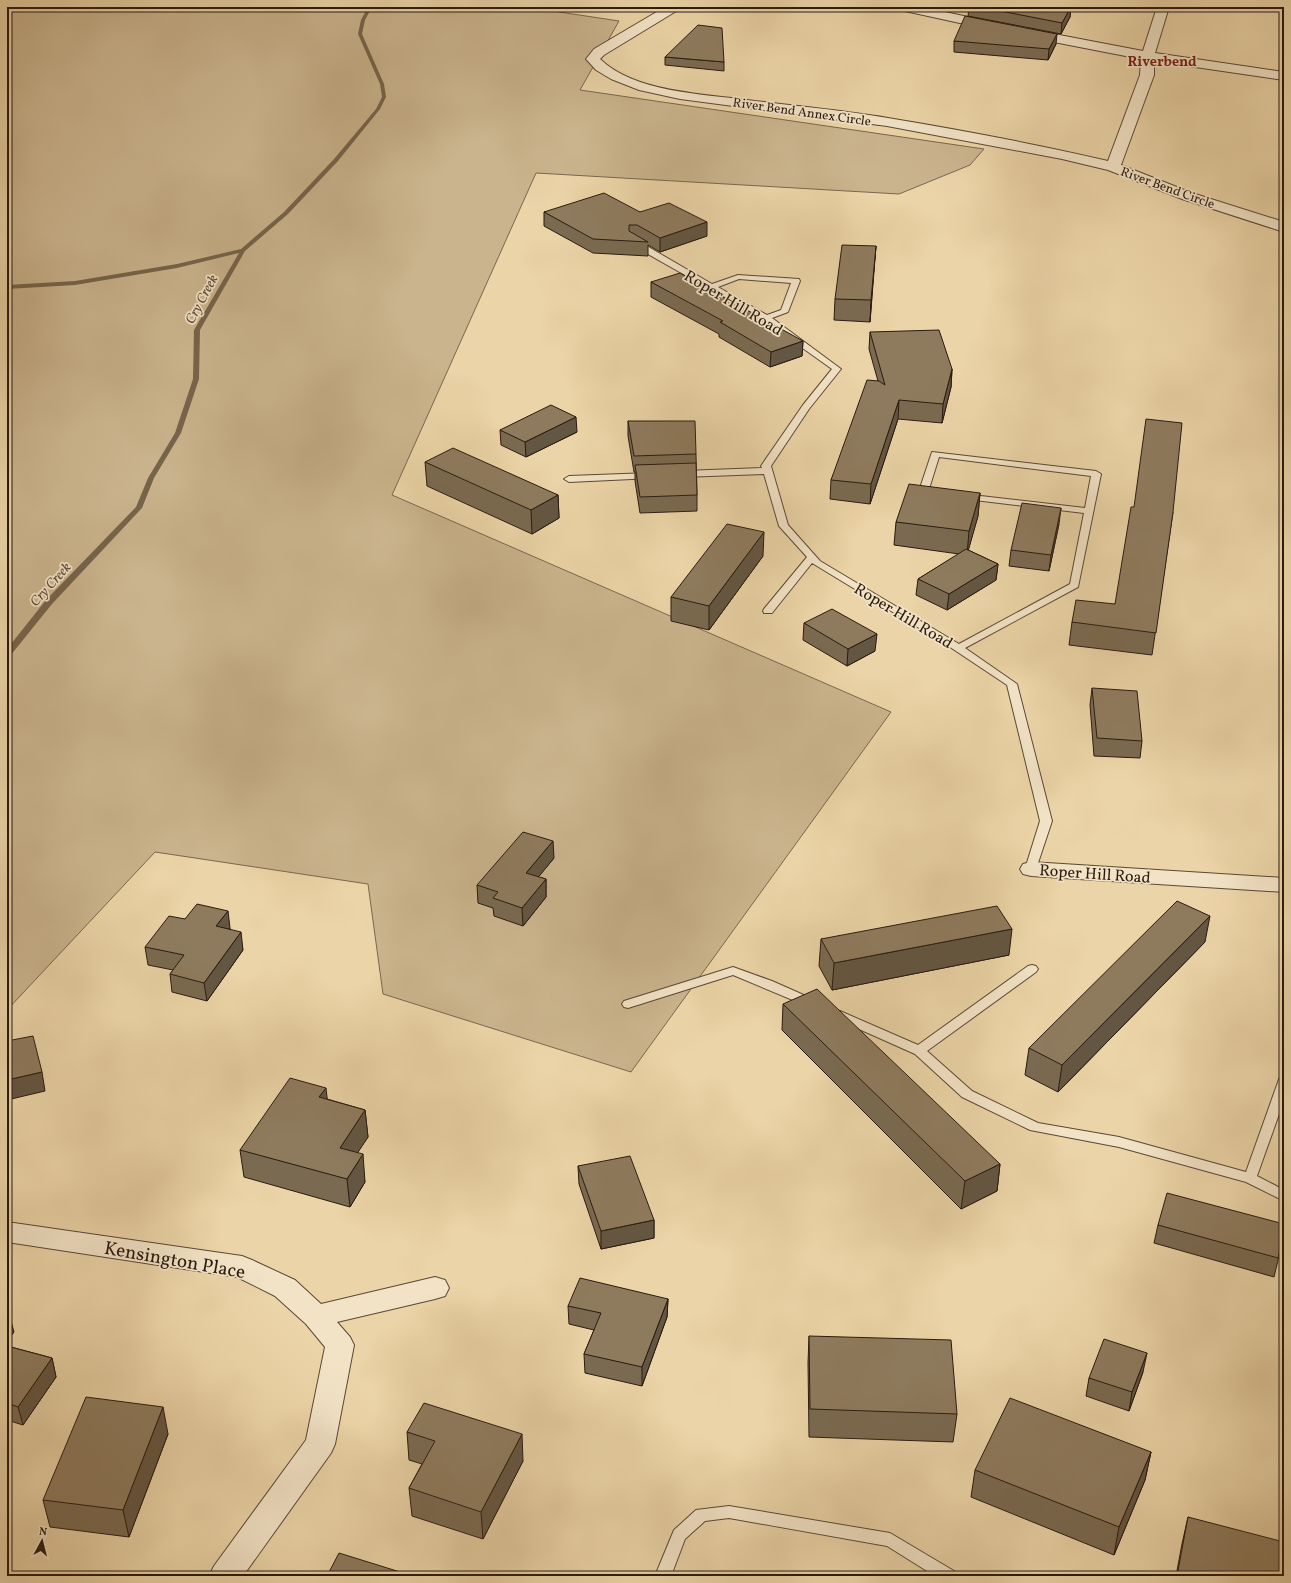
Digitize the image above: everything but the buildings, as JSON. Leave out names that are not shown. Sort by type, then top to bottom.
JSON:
[{"type":"street","name":"River Bend Annex Circle","points":[[674,7],[599,52],[593,59],[601,67],[616,76],[639,86],[680,95],[887,122],[1055,154],[1113,167]]},
{"type":"street","points":[[905,7],[1004,29]]},
{"type":"street","name":"River Bend Circle","points":[[1163,7],[1148,56],[1148,75],[1113,167],[1187,196],[1284,227]]},
{"type":"street","points":[[1019,31],[1148,56],[1284,76]]},
{"type":"street","name":"Roper Hill Road","points":[[1031,869],[1284,885]]},
{"type":"street","name":"Kensington Place","points":[[7,1232],[242,1267],[284,1288],[316,1316],[340,1345],[320,1444],[224,1576]]},
{"type":"street","points":[[316,1316],[435,1288]]},
{"type":"lane","name":"Roper Hill Road","points":[[633,242],[765,318],[836,369],[806,407],[766,466],[784,526],[817,563],[958,648],[1012,684],[1046,821],[1031,869]]},
{"type":"lane","points":[[710,287],[738,277],[796,282],[784,312],[765,318]]},
{"type":"lane","points":[[940,493],[924,491],[935,454],[1096,474],[1074,585],[958,648]]},
{"type":"lane","points":[[672,475],[768,471]]},
{"type":"lane","points":[[569,480],[656,476]]},
{"type":"lane","points":[[955,495],[1089,511]]},
{"type":"lane","points":[[768,611],[812,557]]},
{"type":"lane","points":[[919,1050],[1032,969]]},
{"type":"lane","points":[[628,1004],[733,971],[768,984],[919,1050],[967,1094],[1036,1127],[1119,1142],[1250,1178],[1284,1196]]},
{"type":"lane","points":[[1250,1178],[1284,1082]]},
{"type":"lane","points":[[664,1576],[679,1535],[701,1515],[729,1512],[890,1540],[948,1576]]},
{"type":"shaded area","points":[[7,7],[526,7],[619,21],[580,90],[984,149],[970,165],[899,194],[536,173],[392,495],[891,712],[631,1072],[383,994],[368,884],[155,852],[7,1010]]},
{"type":"waterway","name":"Cry Creek","points":[[243,250],[286,213],[336,160],[378,109],[384,97],[382,84],[360,34],[363,20],[370,7]]},
{"type":"waterway","points":[[7,287],[75,283],[177,266],[243,250]]},
{"type":"waterway","name":"Cry Creek","points":[[7,654],[49,602],[139,508],[151,478],[178,433],[196,379],[197,330],[243,250]]},
{"type":"district","name":"Riverbend","points":[[1162,61]]}]
